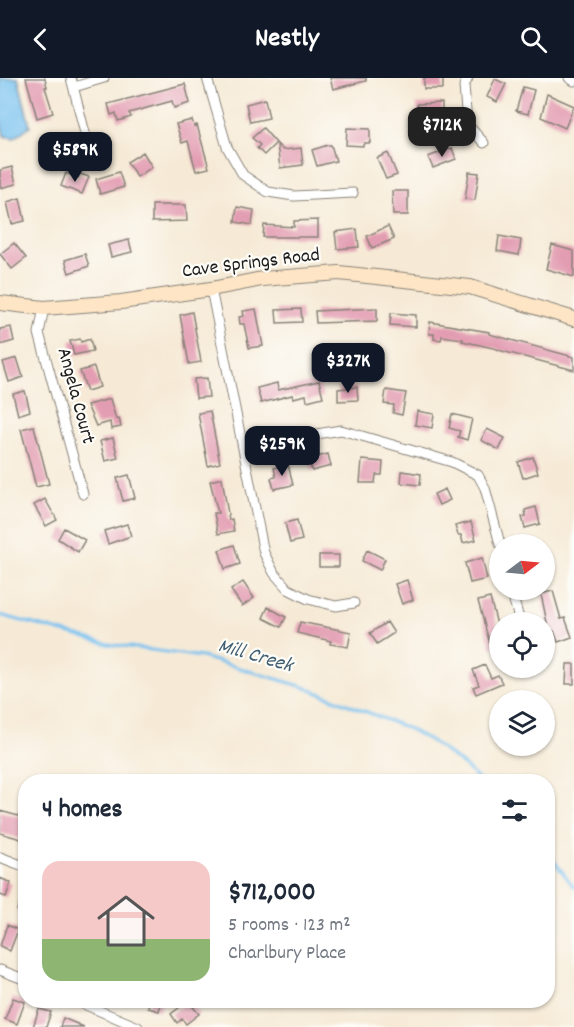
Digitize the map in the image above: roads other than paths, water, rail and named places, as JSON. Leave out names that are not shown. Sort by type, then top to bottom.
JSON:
[{"type":"street","points":[[87,141],[72,82],[104,78]]},
{"type":"street","points":[[207,78],[227,147],[243,175],[268,192],[294,196],[353,193]]},
{"type":"street","points":[[468,78],[464,86],[467,124],[484,143]]},
{"type":"street","points":[[569,78],[574,81]]},
{"type":"street","name":"Cave Springs Road","points":[[0,303],[44,308],[122,302],[262,279],[339,273],[470,287],[574,319]]},
{"type":"street","points":[[211,289],[264,553],[274,573],[288,589],[308,599],[336,606],[354,603]]},
{"type":"street","name":"Angela Court","points":[[44,308],[39,333],[83,494]]},
{"type":"street","points":[[244,446],[341,430],[452,462],[478,476],[485,489],[497,534]]},
{"type":"street","points":[[0,856],[18,864]]},
{"type":"street","points":[[0,970],[18,977]]},
{"type":"street","points":[[93,1008],[138,1027]]},
{"type":"water","points":[[0,78],[18,78],[30,126],[14,138],[4,136],[0,118]]},
{"type":"waterway","name":"Mill Creek","points":[[0,615],[108,644],[202,657],[304,687],[407,728],[431,741],[473,774]]},
{"type":"waterway","name":"Mill Creek","points":[[555,862],[574,887]]}]
